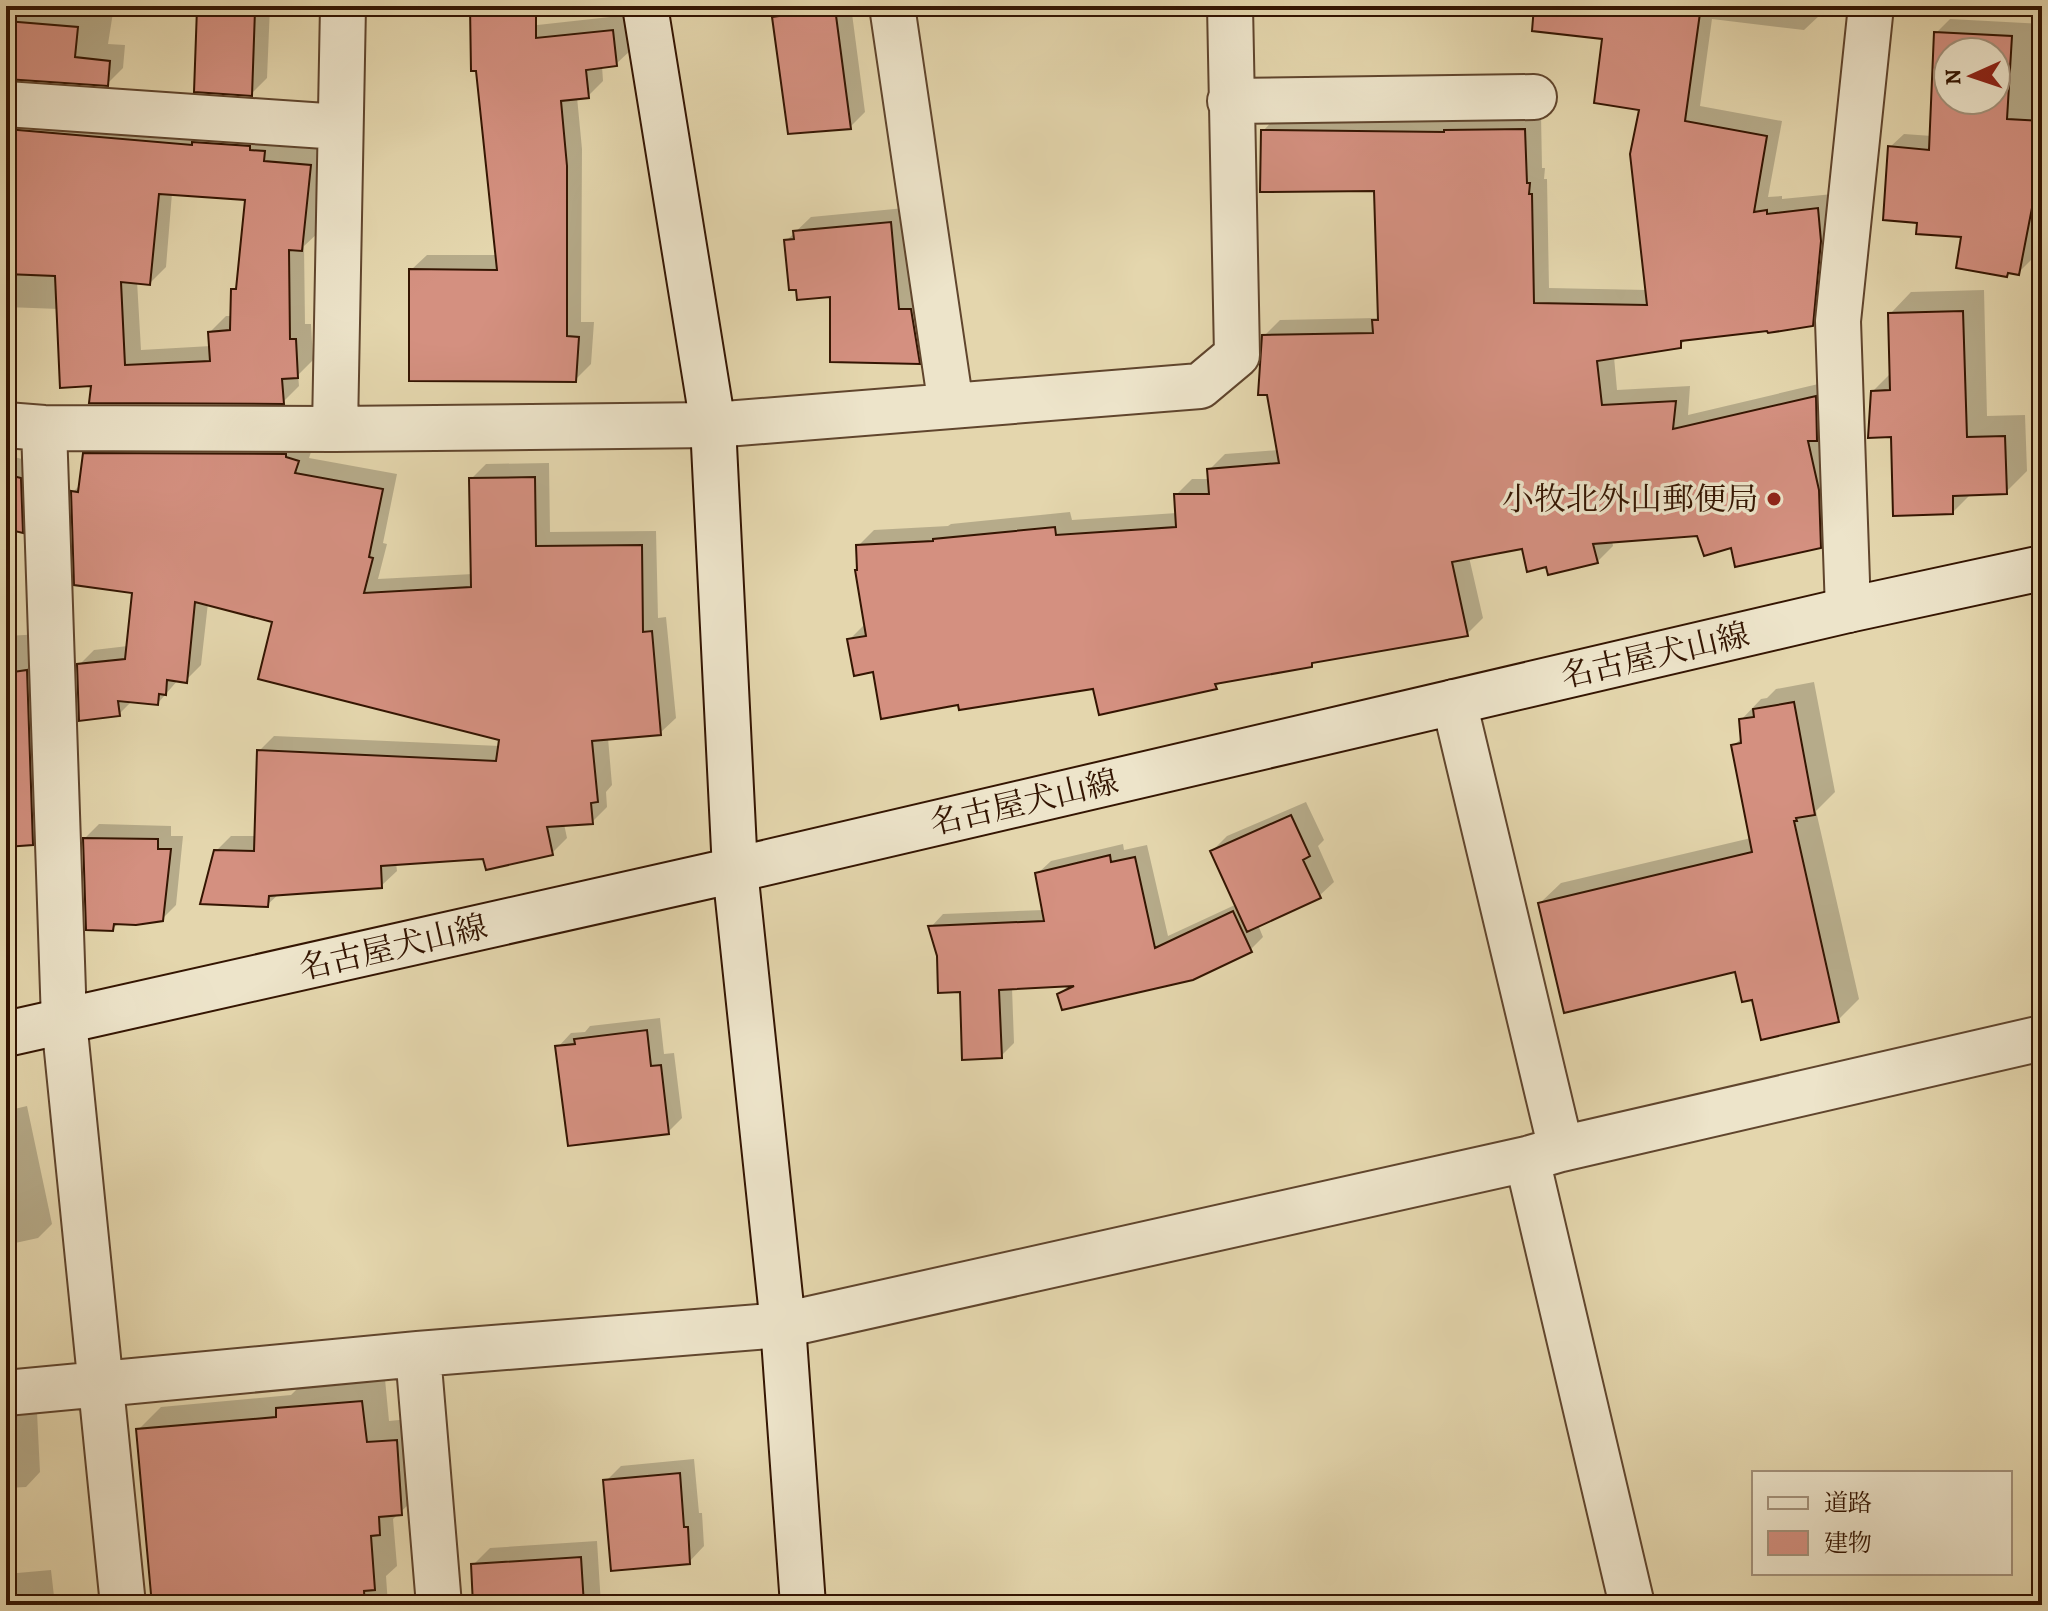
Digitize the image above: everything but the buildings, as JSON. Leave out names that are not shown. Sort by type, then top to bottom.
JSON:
[{"type":"street","points":[[335,429],[343,6]]},
{"type":"street","points":[[645,6],[713,425],[735,870],[783,1325],[803,1605]]},
{"type":"street","points":[[892,6],[951,406]]},
{"type":"street","points":[[123,1605],[64,1021],[25,427],[335,429],[713,425],[1200,386],[1237,355],[1230,6]]},
{"type":"street","points":[[1848,610],[1838,321],[1871,6]]},
{"type":"street","points":[[1230,101],[1534,97]]},
{"type":"street","points":[[6,104],[340,127]]},
{"type":"street","name":"名古屋犬山線","points":[[6,1034],[735,870],[1848,610],[2042,568]]},
{"type":"street","points":[[1454,702],[1632,1605]]},
{"type":"street","points":[[6,1393],[418,1354],[783,1325],[1544,1154],[2042,1038]]},
{"type":"street","points":[[418,1354],[439,1605]]},
{"type":"place","name":"小牧北外山郵便局","points":[[1774,499]]}]
